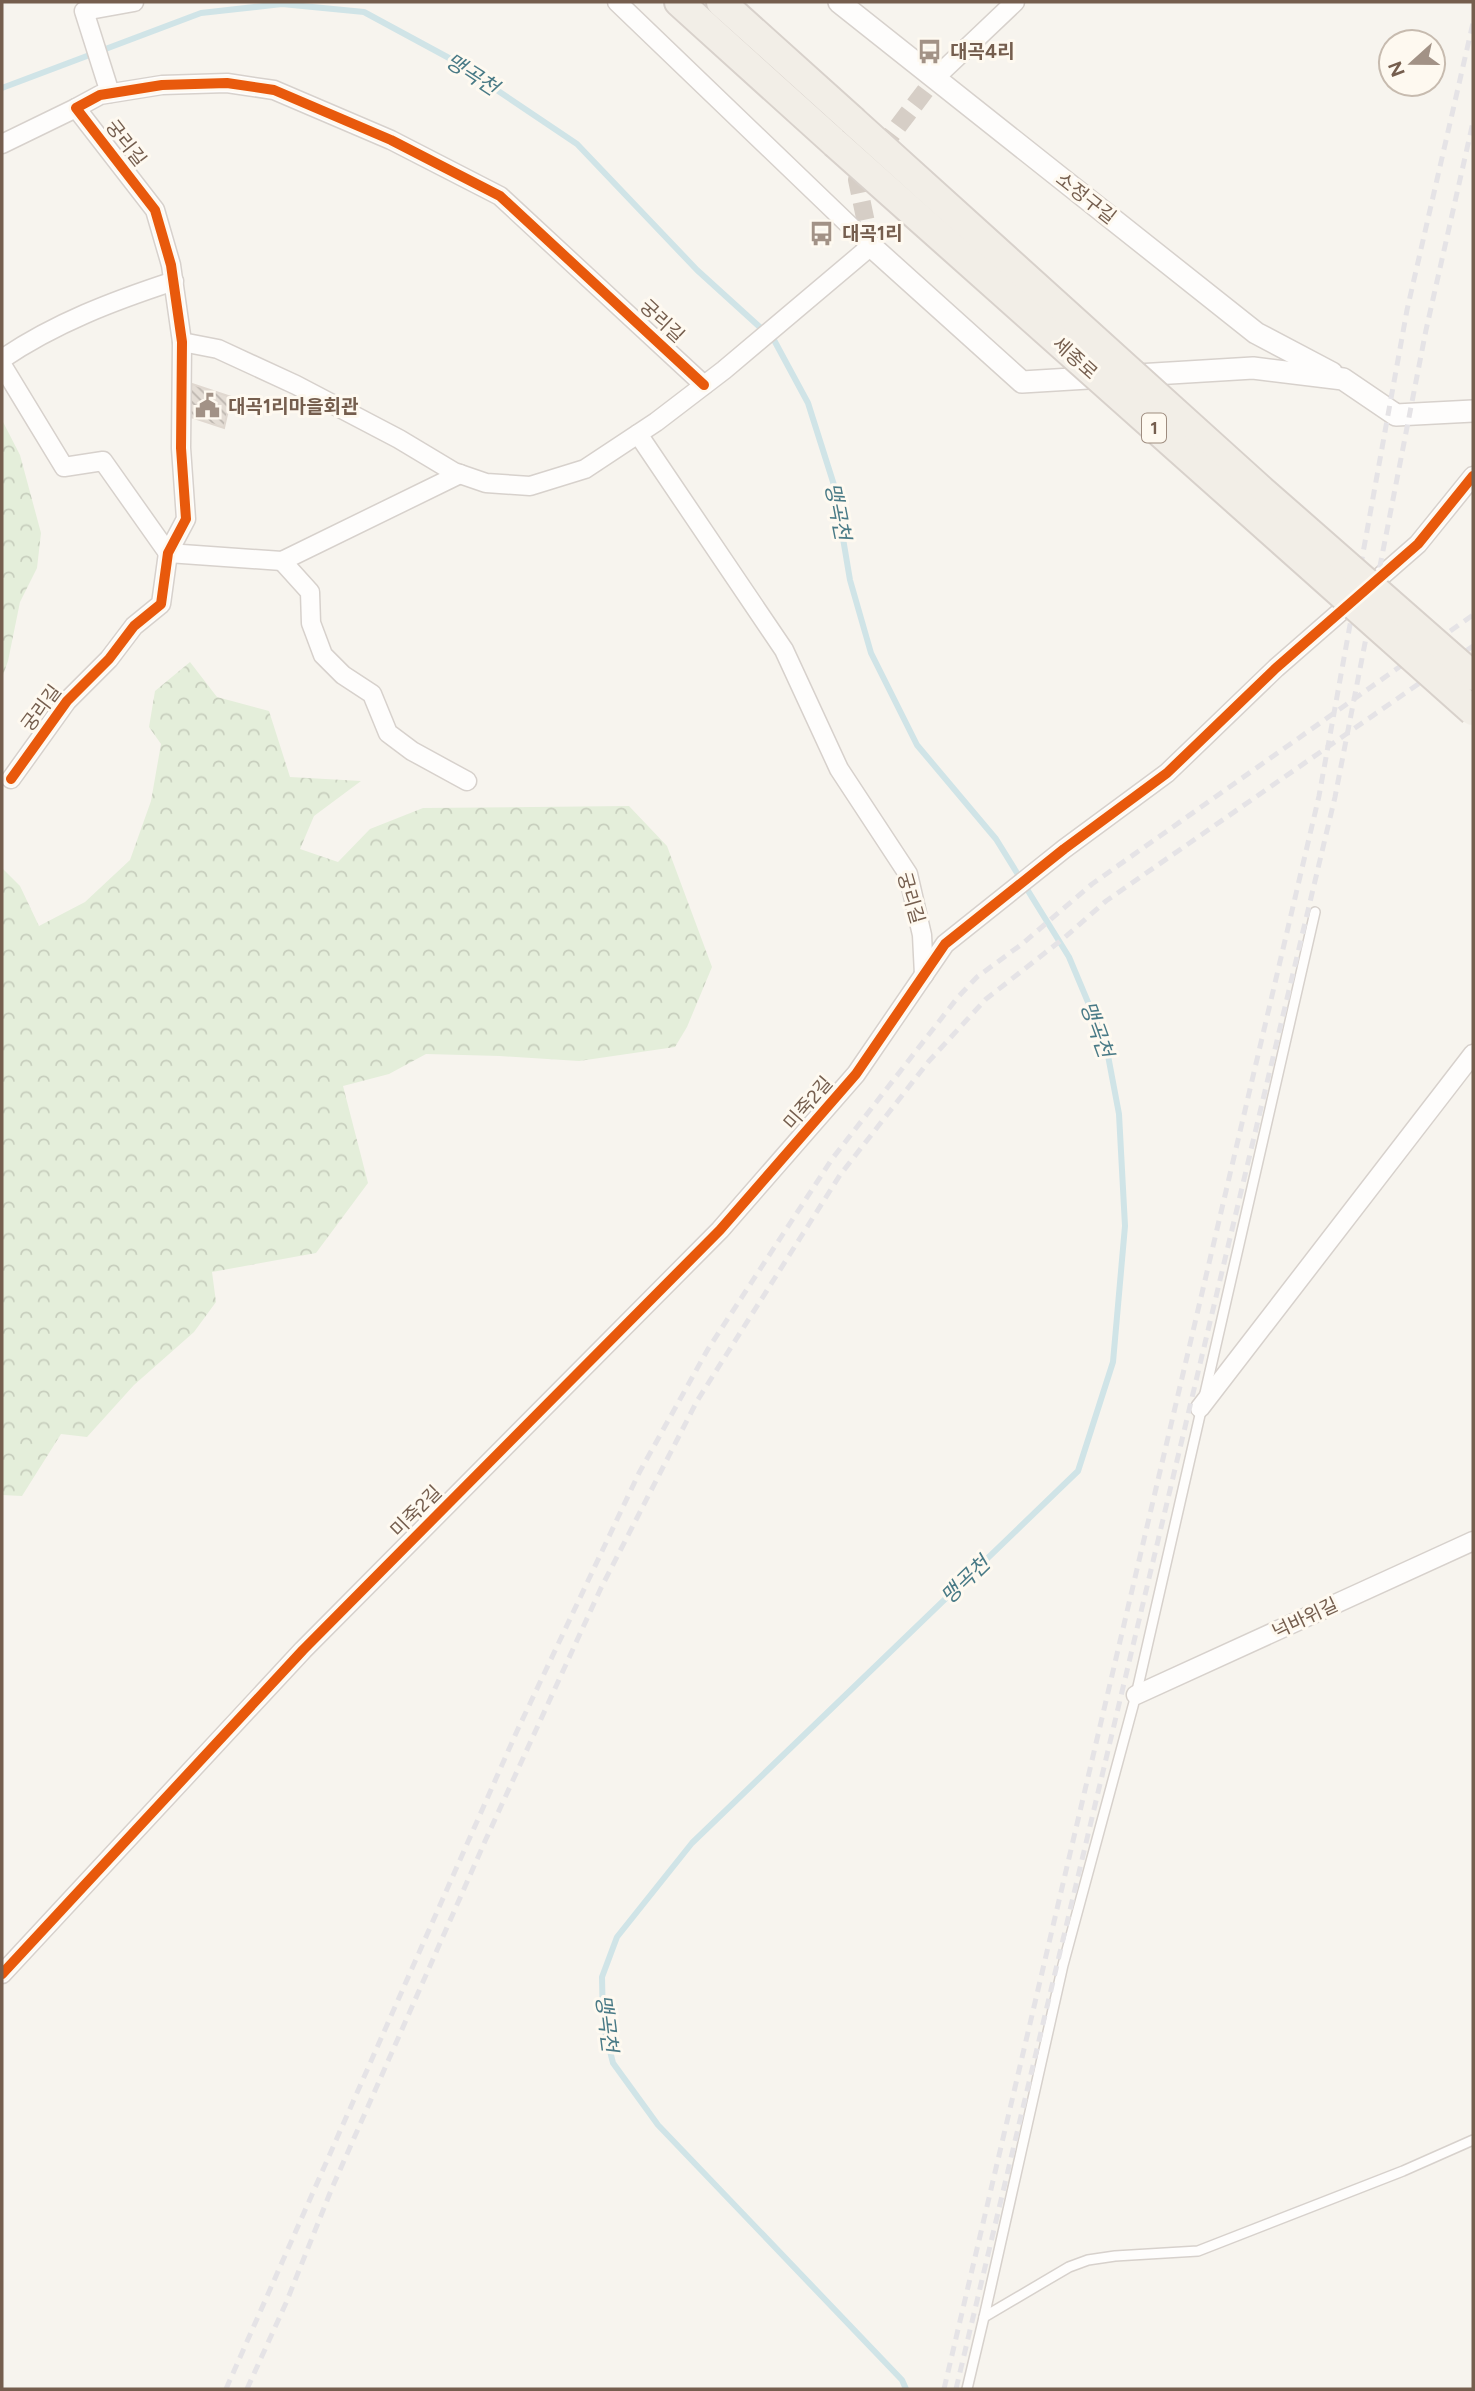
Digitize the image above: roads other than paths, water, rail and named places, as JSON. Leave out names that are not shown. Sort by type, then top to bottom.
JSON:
[{"type":"main road","name":"세종로","points":[[679,2],[1473,711]]},
{"type":"main road","name":"세종로","points":[[721,2],[1260,489],[1473,676]]},
{"type":"street","points":[[110,93],[84,11],[134,2]]},
{"type":"street","points":[[617,2],[871,246],[1022,382],[1253,368],[1343,379]]},
{"type":"street","name":"소정구길","points":[[839,2],[1256,333],[1343,379],[1396,415],[1473,411]]},
{"type":"street","points":[[936,78],[1015,2]]},
{"type":"street","name":"궁리길","points":[[2,144],[100,94],[162,85],[228,83],[274,90],[391,141],[500,195],[704,385]]},
{"type":"street","name":"궁리길","points":[[11,779],[67,701],[109,659],[134,626],[161,604],[168,553],[186,519],[181,448],[182,342],[172,265],[155,210],[76,108]]},
{"type":"street","points":[[182,342],[218,349],[296,385],[460,474],[486,483],[530,486],[584,469],[638,434],[724,370],[871,246]]},
{"type":"street","points":[[2,359],[34,337],[71,319],[115,300],[174,281]]},
{"type":"street","points":[[2,365],[64,467],[103,461],[168,553],[282,561],[460,474]]},
{"type":"street","name":"궁리길","points":[[638,434],[784,650],[839,769],[908,874],[922,935],[924,975]]},
{"type":"street","name":"미죽2길","points":[[2,1974],[303,1650],[720,1230],[856,1074],[945,944],[1064,849],[1167,773],[1276,667],[1418,544],[1473,476]]},
{"type":"street","points":[[282,561],[310,592],[311,623],[323,655],[344,675],[372,694],[388,733],[412,751],[467,781]]},
{"type":"street","points":[[1200,1409],[1473,1054]]},
{"type":"street","name":"넉바위길","points":[[1136,1695],[1473,1541]]},
{"type":"lane","points":[[967,2389],[1063,1965],[1136,1695],[1315,912]]},
{"type":"lane","points":[[984,2317],[1069,2267],[1088,2260],[1198,2251],[1403,2171],[1473,2140]]},
{"type":"waterway","name":"맹곡천","points":[[2,88],[201,13],[282,4],[364,12],[449,58],[577,144],[697,270],[774,340],[808,403],[834,485],[850,580],[871,653],[917,745],[996,839],[1069,957],[1106,1045],[1119,1114],[1125,1226],[1113,1362],[1078,1471],[692,1843],[617,1937],[602,1977],[603,2023],[613,2063],[658,2125],[902,2380],[906,2389]]},
{"type":"tunnel","points":[[871,246],[857,180],[935,78]]},
{"type":"railway","points":[[944,2389],[1319,796],[1407,310],[1473,23]]},
{"type":"railway","points":[[956,2389],[1335,797],[1426,330],[1473,122]]},
{"type":"railway","points":[[226,2389],[517,1731],[639,1473],[708,1349],[832,1159],[958,997],[977,977],[1022,944],[1092,884],[1473,615]]},
{"type":"railway","points":[[247,2389],[286,2303],[332,2188],[486,1839],[601,1588],[697,1401],[840,1175],[929,1061],[986,999],[1106,901],[1473,646]]},
{"type":"place","name":"대곡4리","points":[[930,51]]},
{"type":"place","name":"대곡1리","points":[[822,233]]},
{"type":"place","name":"대곡1리마을회관","points":[[208,406]]}]
